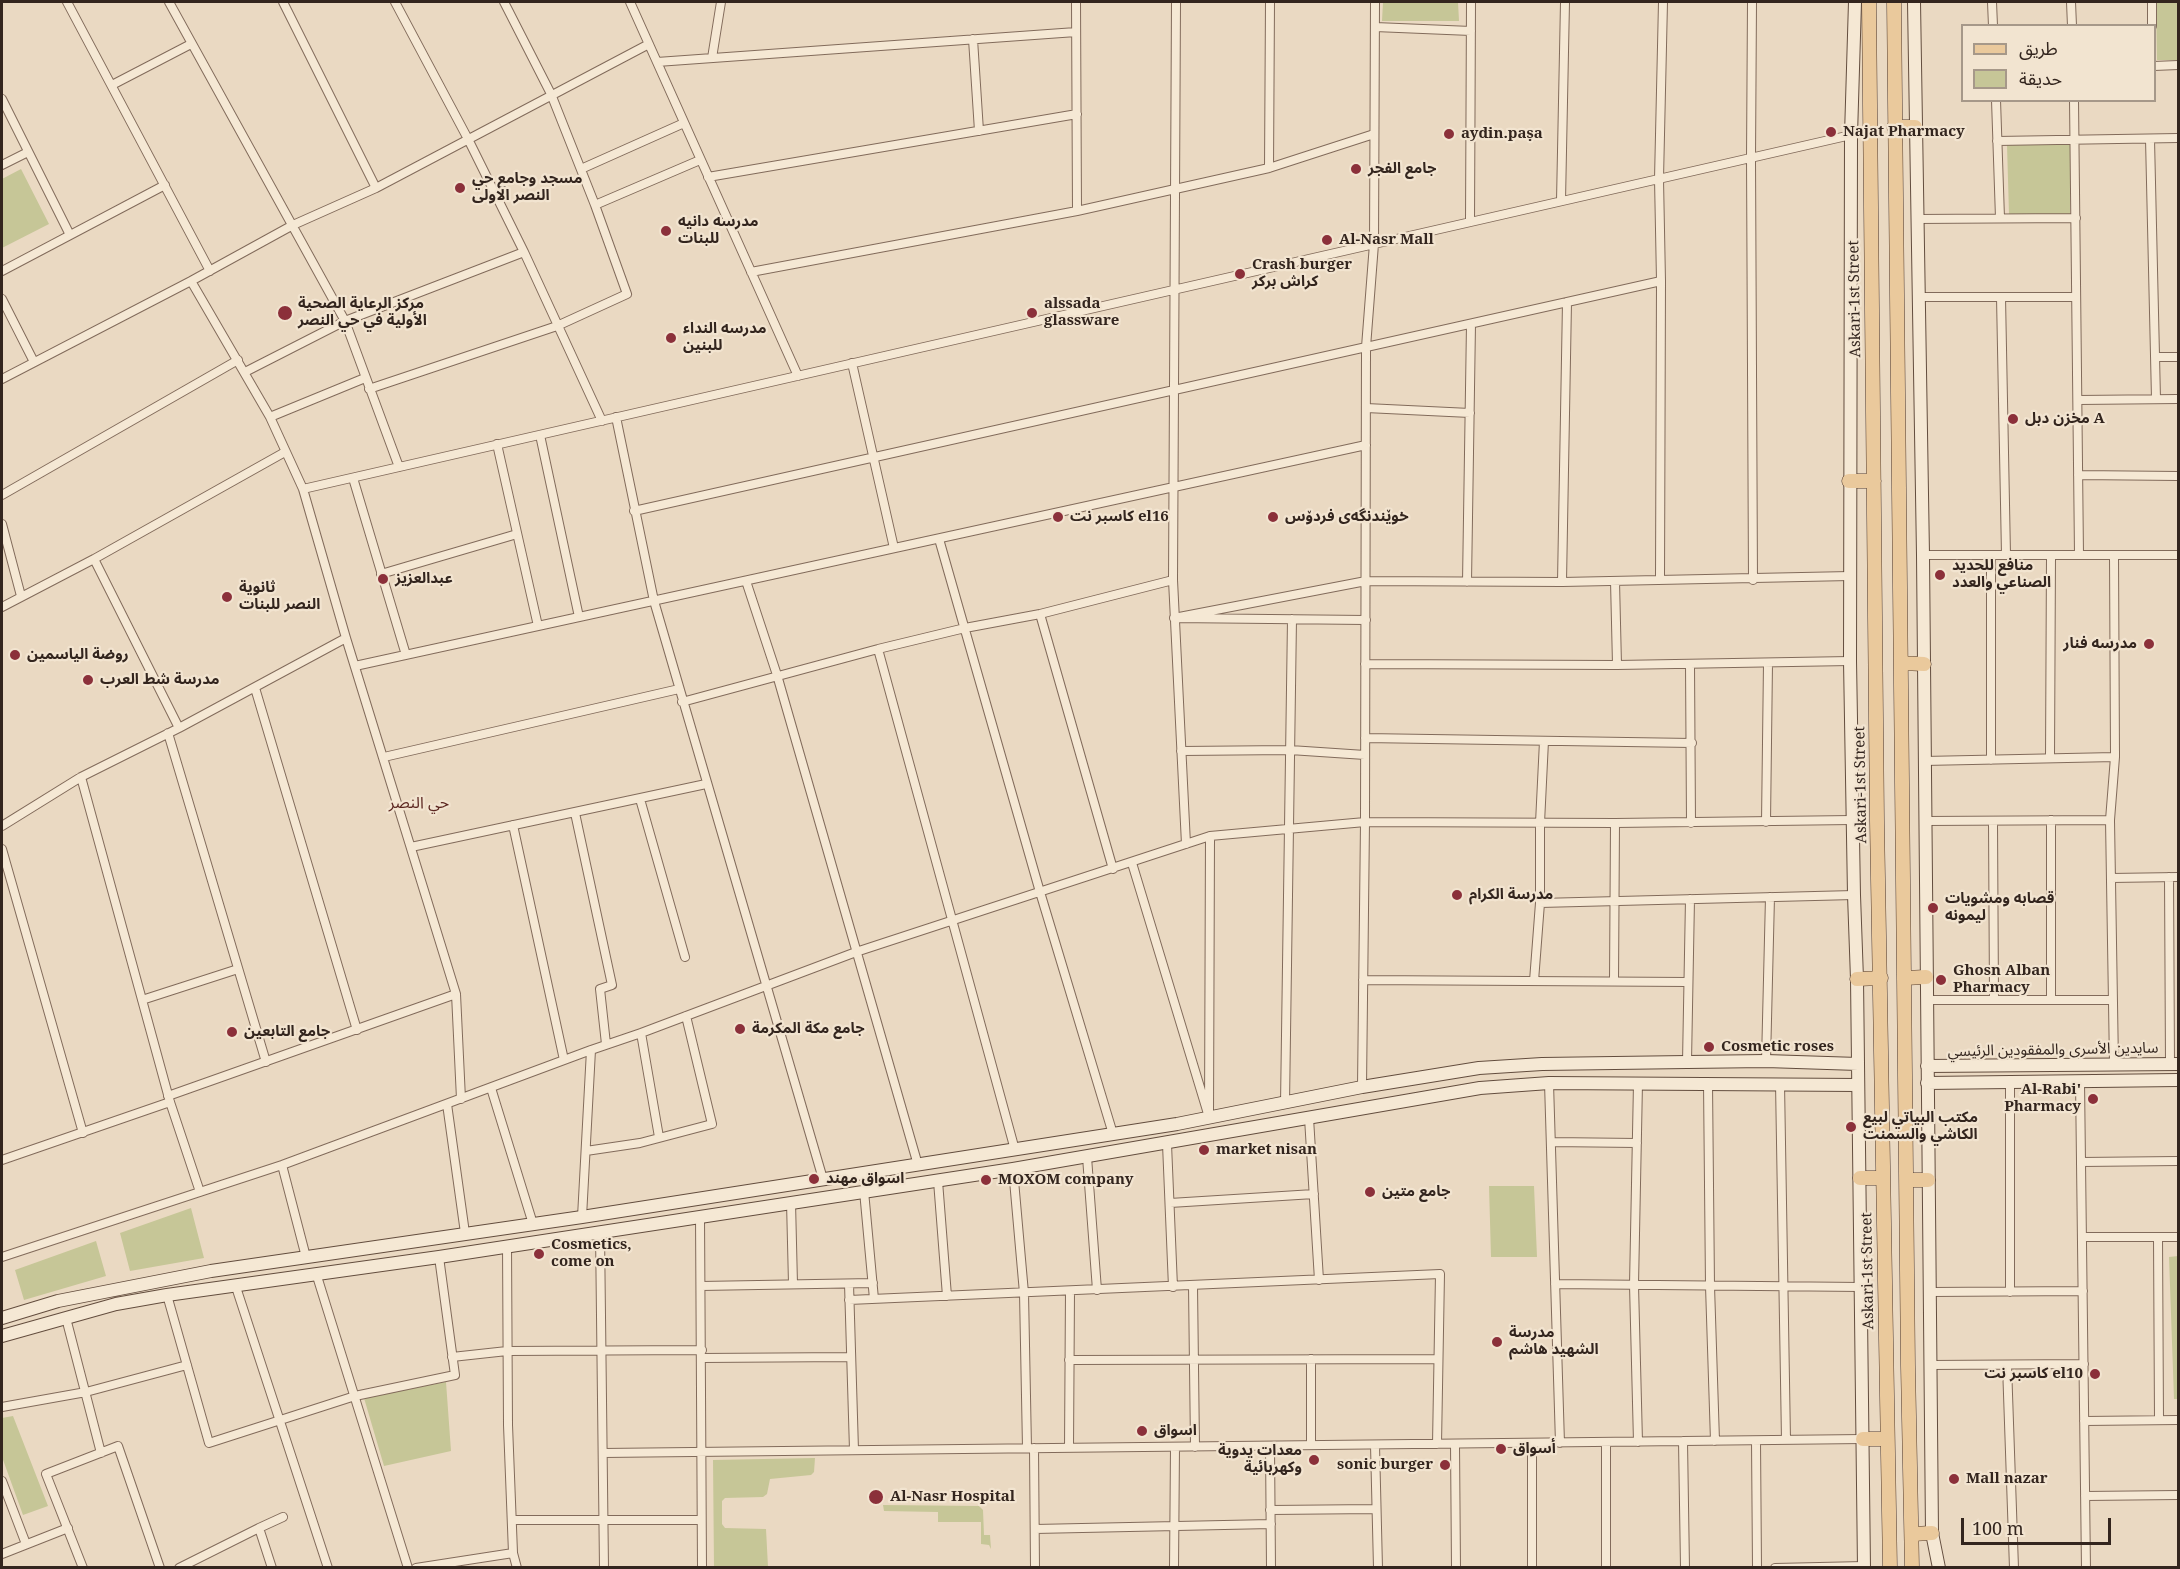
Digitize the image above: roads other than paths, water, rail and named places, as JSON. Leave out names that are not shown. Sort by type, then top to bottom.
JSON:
[{"type":"main road","points":[[1855,2],[1851,135],[1850,661],[1857,979],[1864,1567]]},
{"type":"main road","name":"Askari-1st Street","points":[[1869,2],[1890,1568]]},
{"type":"main road","points":[[1894,2],[1912,1568]]},
{"type":"main road","points":[[1914,2],[1923,555],[1932,1533],[1939,1568]]},
{"type":"main road","points":[[1894,127],[1915,127]]},
{"type":"main road","points":[[1849,481],[1874,481]]},
{"type":"main road","points":[[1901,663],[1924,664]]},
{"type":"main road","points":[[1904,978],[1926,977]]},
{"type":"main road","points":[[1857,979],[1881,978]]},
{"type":"main road","points":[[2,1318],[58,1301],[136,1284],[1015,1150],[1479,1068],[1542,1064],[1766,1061],[1858,1064]]},
{"type":"main road","points":[[1798,1083],[1799,1062]]},
{"type":"main road","points":[[1882,1064],[1905,1064]]},
{"type":"main road","name":"سايدين الأسرى والمفقودين الرئيسي","points":[[1927,1066],[2174,1064]]},
{"type":"main road","points":[[1927,1083],[2178,1080]]},
{"type":"main road","points":[[2,1336],[116,1304],[167,1295],[439,1257],[938,1181],[1167,1144],[1480,1088],[1549,1083],[1858,1084]]},
{"type":"main road","points":[[1882,1086],[1905,1087]]},
{"type":"main road","points":[[861,1173],[864,1191]]},
{"type":"main road","points":[[1860,1178],[1883,1178]]},
{"type":"main road","points":[[1907,1180],[1928,1180]]},
{"type":"main road","points":[[1863,1439],[1887,1439]]},
{"type":"main road","points":[[1912,1534],[1932,1533]]},
{"type":"street","points":[[67,2],[210,271]]},
{"type":"street","points":[[169,2],[345,321],[399,467]]},
{"type":"street","points":[[283,2],[376,188]]},
{"type":"street","points":[[395,2],[468,139],[524,252],[602,421]]},
{"type":"street","points":[[369,389],[557,326],[627,294],[551,94],[504,2]]},
{"type":"street","points":[[630,2],[798,376]]},
{"type":"street","points":[[712,58],[721,2]]},
{"type":"street","points":[[1076,2],[1077,211]]},
{"type":"street","points":[[1176,2],[1173,580],[1186,844]]},
{"type":"street","points":[[1269,168],[1270,2]]},
{"type":"street","points":[[1362,1087],[1366,347],[1374,244],[1375,2]]},
{"type":"street","points":[[1470,222],[1471,2]]},
{"type":"street","points":[[1561,201],[1565,2]]},
{"type":"street","points":[[1660,580],[1659,178],[1663,2]]},
{"type":"street","points":[[1752,2],[1750,158],[1753,580]]},
{"type":"street","points":[[1992,2],[1993,24]]},
{"type":"street","points":[[2071,2],[2072,24]]},
{"type":"street","points":[[2152,2],[2152,24]]},
{"type":"street","points":[[1375,27],[1471,31]]},
{"type":"street","points":[[657,62],[1076,32]]},
{"type":"street","points":[[973,39],[979,131]]},
{"type":"street","points":[[112,85],[191,44]]},
{"type":"street","points":[[2,379],[210,271],[293,225],[376,188],[649,44]]},
{"type":"street","points":[[2156,66],[2178,65]]},
{"type":"street","points":[[2,99],[70,234]]},
{"type":"street","points":[[1996,102],[2000,218]]},
{"type":"street","points":[[2074,102],[2079,555]]},
{"type":"street","points":[[708,177],[1077,114]]},
{"type":"street","points":[[581,169],[684,123]]},
{"type":"street","points":[[751,272],[1077,211],[1269,168],[1374,134]]},
{"type":"street","points":[[303,489],[1851,135]]},
{"type":"street","points":[[1997,141],[2178,138]]},
{"type":"street","points":[[2150,139],[2156,399]]},
{"type":"street","points":[[2,165],[28,152]]},
{"type":"street","points":[[595,205],[700,160]]},
{"type":"street","points":[[2,271],[165,185]]},
{"type":"street","points":[[1917,219],[2076,218]]},
{"type":"street","points":[[245,372],[345,321],[524,252]]},
{"type":"street","points":[[191,281],[270,417],[303,489],[346,638],[456,994],[461,1099]]},
{"type":"street","points":[[634,511],[1661,281]]},
{"type":"street","points":[[1918,297],[2076,297]]},
{"type":"street","points":[[2001,297],[2006,555]]},
{"type":"street","points":[[2,299],[34,362]]},
{"type":"street","points":[[1562,582],[1567,302]]},
{"type":"street","points":[[1467,582],[1471,324]]},
{"type":"street","points":[[2155,357],[2178,357]]},
{"type":"street","points":[[2,495],[238,360]]},
{"type":"street","points":[[852,363],[894,548]]},
{"type":"street","points":[[270,417],[365,378]]},
{"type":"street","points":[[2078,400],[2178,399]]},
{"type":"street","points":[[1366,408],[1470,413]]},
{"type":"street","points":[[616,417],[654,601],[823,1179]]},
{"type":"street","points":[[540,435],[579,617]]},
{"type":"street","points":[[497,444],[538,626]]},
{"type":"street","points":[[355,666],[1366,445]]},
{"type":"street","points":[[2,607],[94,559],[285,452]]},
{"type":"street","points":[[2078,475],[2178,476]]},
{"type":"street","points":[[353,478],[406,655]]},
{"type":"street","points":[[2,524],[21,596]]},
{"type":"street","points":[[381,574],[518,534]]},
{"type":"street","points":[[939,539],[1040,892],[1113,1134]]},
{"type":"street","points":[[1923,555],[2178,555]]},
{"type":"street","points":[[1991,555],[1991,760]]},
{"type":"street","points":[[2050,758],[2051,555]]},
{"type":"street","points":[[2114,555],[2115,757],[2110,820],[2114,1065]]},
{"type":"street","points":[[94,559],[179,728]]},
{"type":"street","points":[[1174,618],[1366,581],[1562,582],[1753,580],[1850,576]]},
{"type":"street","points":[[682,702],[878,649],[965,628],[1040,615],[1173,580]]},
{"type":"street","points":[[746,581],[777,675],[918,1165]]},
{"type":"street","points":[[1615,581],[1617,665]]},
{"type":"street","points":[[1040,615],[1113,869]]},
{"type":"street","points":[[1174,618],[1366,620]]},
{"type":"street","points":[[1285,1104],[1292,620]]},
{"type":"street","points":[[2,826],[81,777],[179,728],[346,638]]},
{"type":"street","points":[[878,649],[1015,1150]]},
{"type":"street","points":[[1365,664],[1617,665],[1850,661]]},
{"type":"street","points":[[1766,822],[1767,663]]},
{"type":"street","points":[[1690,664],[1691,823]]},
{"type":"street","points":[[255,688],[357,1030]]},
{"type":"street","points":[[384,757],[679,689]]},
{"type":"street","points":[[168,733],[266,1062]]},
{"type":"street","points":[[1365,738],[1692,743]]},
{"type":"street","points":[[1534,981],[1540,903],[1540,823],[1544,741]]},
{"type":"street","points":[[1181,751],[1290,750],[1365,755]]},
{"type":"street","points":[[1924,761],[2115,757]]},
{"type":"street","points":[[81,777],[169,1099],[200,1192]]},
{"type":"street","points":[[411,847],[706,784]]},
{"type":"street","points":[[640,799],[685,957]]},
{"type":"street","points":[[575,813],[612,985],[600,989],[606,1044]]},
{"type":"street","points":[[2,1257],[282,1165],[856,952],[1210,836],[1365,822],[1691,823],[1852,820]]},
{"type":"street","points":[[2051,820],[2051,999]]},
{"type":"street","points":[[1925,821],[2110,820]]},
{"type":"street","points":[[1993,822],[1994,999]]},
{"type":"street","points":[[1614,823],[1614,981]]},
{"type":"street","points":[[513,825],[564,1060]]},
{"type":"street","points":[[1209,1117],[1210,836]]},
{"type":"street","points":[[2,849],[82,1133]]},
{"type":"street","points":[[1132,863],[1209,1117]]},
{"type":"street","points":[[2111,878],[2174,877],[2174,1064]]},
{"type":"street","points":[[1540,903],[1854,895]]},
{"type":"street","points":[[1766,1061],[1770,897]]},
{"type":"street","points":[[1687,1062],[1690,899]]},
{"type":"street","points":[[142,1000],[238,969]]},
{"type":"street","points":[[1363,980],[1688,982]]},
{"type":"street","points":[[2,1160],[82,1133],[266,1062],[456,994]]},
{"type":"street","points":[[1926,1000],[2112,1000]]},
{"type":"street","points":[[586,1151],[712,1124],[686,1016]]},
{"type":"street","points":[[641,1033],[659,1137]]},
{"type":"street","points":[[582,1217],[591,1050]]},
{"type":"street","points":[[2010,1082],[2010,1292]]},
{"type":"street","points":[[2080,1082],[2086,1568]]},
{"type":"street","points":[[1549,1083],[1560,1443]]},
{"type":"street","points":[[1638,1083],[1634,1285],[1638,1442]]},
{"type":"street","points":[[1708,1083],[1710,1286],[1715,1441]]},
{"type":"street","points":[[1780,1083],[1786,1440]]},
{"type":"street","points":[[491,1088],[533,1224]]},
{"type":"street","points":[[447,1104],[465,1233]]},
{"type":"street","points":[[1309,1118],[1319,1280]]},
{"type":"street","points":[[1551,1142],[1637,1143]]},
{"type":"street","points":[[1167,1144],[1173,1287]]},
{"type":"street","points":[[1087,1157],[1097,1290]]},
{"type":"street","points":[[2081,1162],[2178,1161]]},
{"type":"street","points":[[282,1165],[306,1257]]},
{"type":"street","points":[[1013,1169],[1024,1293],[1035,1568]]},
{"type":"street","points":[[938,1181],[946,1296]]},
{"type":"street","points":[[864,1191],[874,1299]]},
{"type":"street","points":[[1170,1203],[1314,1194]]},
{"type":"street","points":[[791,1202],[793,1284]]},
{"type":"street","points":[[700,1216],[702,1568]]},
{"type":"street","points":[[600,1232],[604,1568]]},
{"type":"street","points":[[2082,1237],[2178,1237]]},
{"type":"street","points":[[2158,1237],[2159,1420]]},
{"type":"street","points":[[507,1245],[507,1351],[513,1553],[518,1568]]},
{"type":"street","points":[[167,1295],[209,1443],[355,1396],[455,1376],[439,1257]]},
{"type":"street","points":[[316,1273],[408,1568]]},
{"type":"street","points":[[849,1300],[1440,1274],[1437,1444]]},
{"type":"street","points":[[701,1286],[873,1283]]},
{"type":"street","points":[[235,1284],[328,1568]]},
{"type":"street","points":[[849,1284],[854,1450]]},
{"type":"street","points":[[1556,1284],[1861,1287]]},
{"type":"street","points":[[1193,1286],[1195,1447]]},
{"type":"street","points":[[1069,1448],[1070,1291]]},
{"type":"street","points":[[1931,1292],[2083,1291]]},
{"type":"street","points":[[66,1318],[101,1453]]},
{"type":"street","points":[[452,1357],[507,1351],[851,1357]]},
{"type":"street","points":[[1311,1359],[1311,1445]]},
{"type":"street","points":[[1069,1360],[1438,1359]]},
{"type":"street","points":[[1931,1365],[2084,1364]]},
{"type":"street","points":[[2,1407],[86,1392],[187,1365]]},
{"type":"street","points":[[2007,1365],[2014,1568]]},
{"type":"street","points":[[2084,1422],[2178,1420]]},
{"type":"street","points":[[603,1453],[1863,1439]]},
{"type":"street","points":[[1756,1440],[1757,1568]]},
{"type":"street","points":[[1683,1441],[1685,1568]]},
{"type":"street","points":[[1606,1442],[1606,1568]]},
{"type":"street","points":[[1532,1443],[1532,1568]]},
{"type":"street","points":[[1455,1444],[1456,1568]]},
{"type":"street","points":[[1375,1445],[1378,1568]]},
{"type":"street","points":[[83,1568],[46,1474],[118,1446],[160,1568]]},
{"type":"street","points":[[1269,1446],[1271,1568]]},
{"type":"street","points":[[1174,1568],[1175,1447]]},
{"type":"street","points":[[2,1481],[26,1544]]},
{"type":"street","points":[[2085,1496],[2178,1495]]},
{"type":"street","points":[[1270,1510],[1376,1509]]},
{"type":"street","points":[[178,1568],[283,1517]]},
{"type":"street","points":[[512,1520],[700,1520]]},
{"type":"street","points":[[1035,1529],[1270,1524]]},
{"type":"street","points":[[2,1554],[68,1528]]},
{"type":"street","points":[[259,1528],[272,1568]]},
{"type":"street","points":[[416,1568],[513,1553]]},
{"type":"street","points":[[1775,1568],[1864,1567]]},
{"type":"place","name":"Najat Pharmacy","points":[[1831,132]]},
{"type":"place","name":"aydin.paṣa","points":[[1449,134]]},
{"type":"place","name":"جامع الفجر","points":[[1356,169]]},
{"type":"place","name":"مسجد وجامع حي النصر الاولى","points":[[460,188]]},
{"type":"place","name":"مدرسه دانيه للبنات","points":[[666,231]]},
{"type":"place","name":"Al-Nasr Mall","points":[[1327,240]]},
{"type":"place","name":"Crash burger كراش بركر","points":[[1240,274]]},
{"type":"place","name":"مركز الرعاية الصحية الأولية في حي النصر","points":[[285,313]]},
{"type":"place","name":"alssada glassware","points":[[1032,313]]},
{"type":"place","name":"مدرسه النداء للبنين","points":[[671,338]]},
{"type":"place","name":"مخزن دبل A","points":[[2013,419]]},
{"type":"place","name":"كاسبر نت el16","points":[[1058,517]]},
{"type":"place","name":"خوێندنگەی فردۆس","points":[[1273,517]]},
{"type":"place","name":"منافع للحديد الصناعي والعدد","points":[[1940,575]]},
{"type":"place","name":"عبدالعزيز","points":[[383,579]]},
{"type":"place","name":"ثانوية النصر للبنات","points":[[227,597]]},
{"type":"place","name":"مدرسه فنار","points":[[2149,644]]},
{"type":"place","name":"روضة الياسمين","points":[[15,655]]},
{"type":"place","name":"مدرسة شط العرب","points":[[88,680]]},
{"type":"place","name":"مدرسة الكرام","points":[[1457,895]]},
{"type":"place","name":"قصابه ومشويات ليمونه","points":[[1933,908]]},
{"type":"place","name":"Ghosn Alban Pharmacy","points":[[1941,980]]},
{"type":"place","name":"جامع مكة المكرمة","points":[[740,1029]]},
{"type":"place","name":"جامع التابعين","points":[[232,1032]]},
{"type":"place","name":"Cosmetic roses","points":[[1709,1047]]},
{"type":"place","name":"Al-Rabi' Pharmacy","points":[[2093,1099]]},
{"type":"place","name":"مكتب البياتي لبيع الكاشي والسمنت","points":[[1851,1127]]},
{"type":"place","name":"market nisan","points":[[1204,1150]]},
{"type":"place","name":"اسواق مهند","points":[[814,1179]]},
{"type":"place","name":"MOXOM company","points":[[986,1180]]},
{"type":"place","name":"جامع متين","points":[[1370,1192]]},
{"type":"place","name":"Cosmetics, come on","points":[[539,1254]]},
{"type":"place","name":"مدرسة الشهيد هاشم","points":[[1497,1342]]},
{"type":"place","name":"كاسبر نت el10","points":[[2095,1374]]},
{"type":"place","name":"اسواق","points":[[1142,1431]]},
{"type":"place","name":"أسواق","points":[[1501,1449]]},
{"type":"place","name":"معدات يدوية وكهربائية","points":[[1314,1460]]},
{"type":"place","name":"sonic burger","points":[[1445,1465]]},
{"type":"place","name":"Mall nazar","points":[[1954,1479]]},
{"type":"place","name":"Al-Nasr Hospital","points":[[876,1497]]},
{"type":"district","name":"حي النصر","points":[[419,803]]}]
